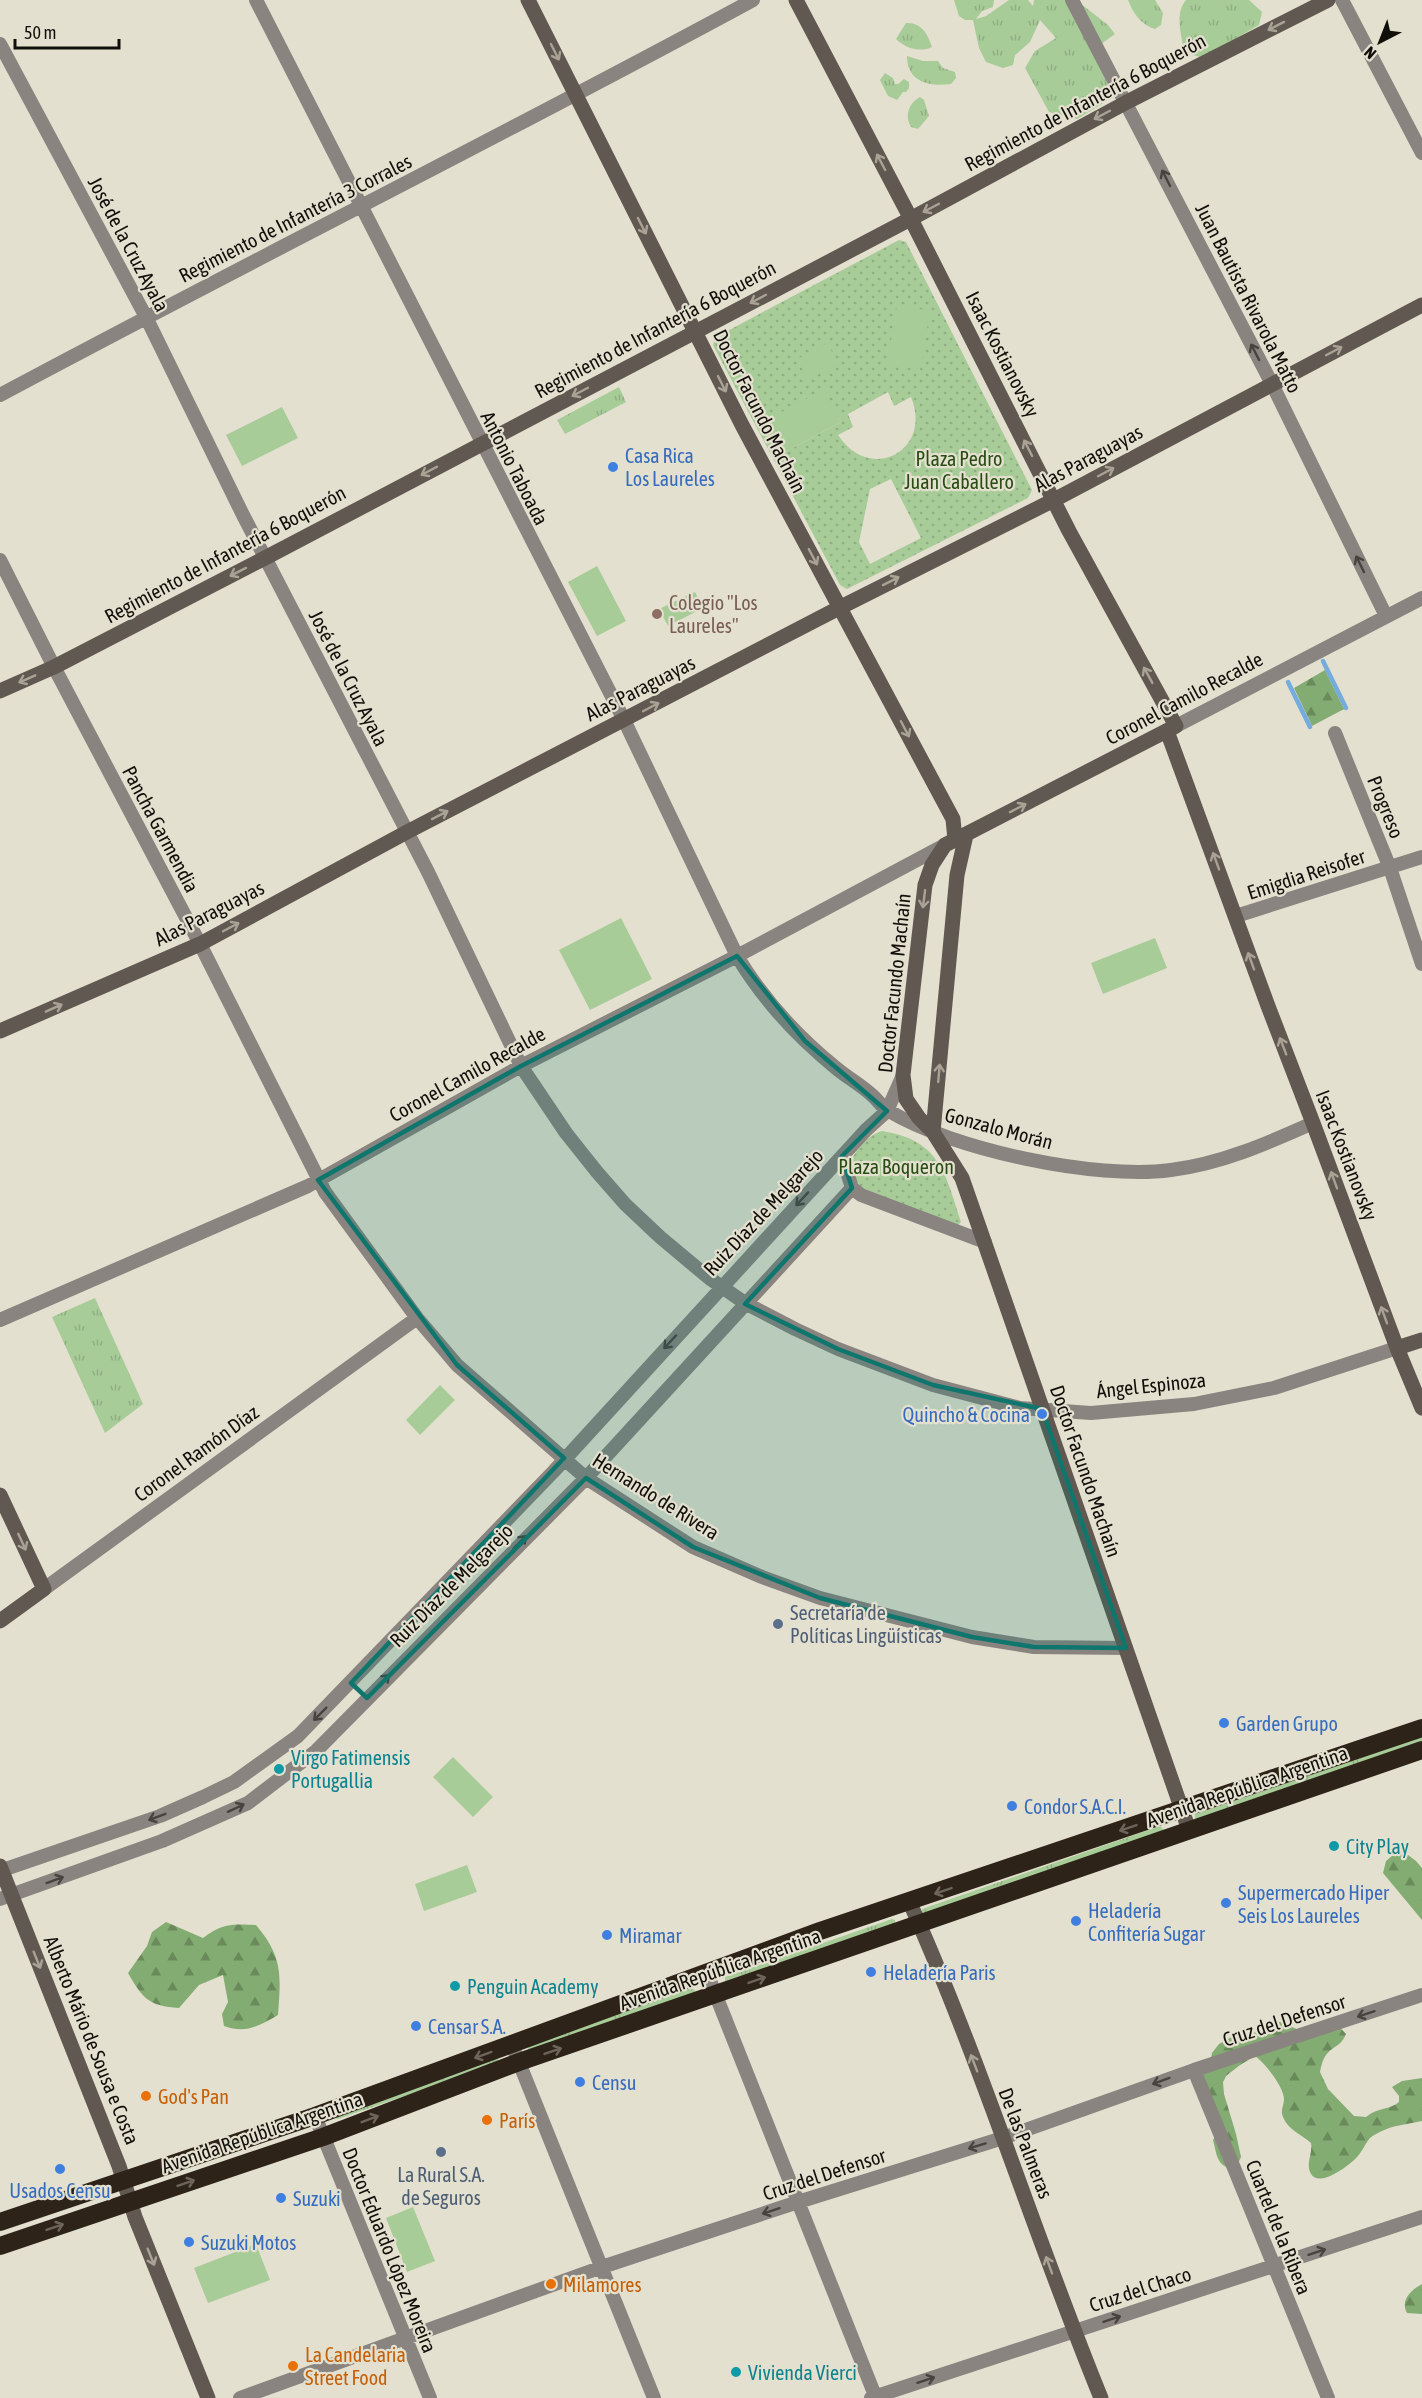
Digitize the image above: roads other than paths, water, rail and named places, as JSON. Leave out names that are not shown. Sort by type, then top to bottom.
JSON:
[{"type":"highway","name":"Avenida República Argentina","points":[[0,2222],[315,2116],[820,1931],[910,1903],[1422,1728]]},
{"type":"highway","name":"Avenida República Argentina","points":[[0,2246],[323,2136],[519,2062],[1422,1750]]},
{"type":"highway","points":[[1061,1874],[1066,1868],[1165,1833],[1184,1809]]},
{"type":"street","name":"Antonio Taboada","points":[[256,0],[480,443],[624,720],[737,956]]},
{"type":"street","name":"Doctor Facundo Machaín","points":[[528,0],[695,332],[839,608],[953,819],[957,875],[933,1132]]},
{"type":"street","name":"Regimiento de Infantería 3 Corrales","points":[[0,395],[146,317],[577,95],[753,0]]},
{"type":"street","name":"Isaac Kostianovsky","points":[[796,0],[911,219],[1172,729],[1268,1006],[1397,1348],[1422,1408]]},
{"type":"street","name":"Juan Bautista Rivarola Matto","points":[[1072,0],[1272,384],[1386,616]]},
{"type":"street","name":"Regimiento de Infantería 6 Boquerón","points":[[0,691],[54,667],[265,558],[480,443],[911,219],[1126,102],[1328,0]]},
{"type":"street","points":[[1342,0],[1422,153]]},
{"type":"street","name":"José de la Cruz Ayala","points":[[0,44],[146,317],[265,558],[407,832],[521,1066],[566,1133],[625,1204],[660,1237],[721,1287]]},
{"type":"street","name":"Alas Paraguayas","points":[[1,1028],[200,944],[407,832],[839,608],[1054,500],[1422,305]]},
{"type":"street","name":"Pancha Garmendia","points":[[0,560],[200,944],[318,1180]]},
{"type":"street","name":"Coronel Camilo Recalde","points":[[0,1320],[318,1180],[521,1066],[737,956],[955,840],[1422,598]]},
{"type":"street","name":"Progreso","points":[[1335,734],[1390,868],[1422,964]]},
{"type":"street","name":"Doctor Facundo Machaín","points":[[955,840],[932,865],[925,885],[903,1075],[906,1099],[919,1118],[933,1132],[962,1178],[1184,1809],[1189,1830]]},
{"type":"street","name":"Emigdia Reisofer","points":[[1236,916],[1422,857]]},
{"type":"street","name":"Gonzalo Morán","points":[[737,956],[747,973],[806,1041],[837,1070],[872,1095],[887,1111],[971,1146],[1058,1164],[1117,1171],[1170,1170],[1219,1161],[1313,1123]]},
{"type":"street","name":"Ruiz Díaz de Melgarejo","points":[[1,1869],[160,1816],[203,1797],[234,1782],[267,1761],[298,1736],[564,1458],[866,1130],[887,1111],[903,1075]]},
{"type":"street","name":"Ruiz Díaz de Melgarejo","points":[[6,1897],[162,1841],[248,1803],[316,1751],[586,1478],[852,1188],[842,1156]]},
{"type":"street","name":"Hernando de Rivera","points":[[318,1180],[417,1318],[457,1365],[586,1478],[693,1547],[762,1577],[820,1598],[972,1637],[1034,1647],[1126,1648]]},
{"type":"street","points":[[852,1188],[861,1195],[984,1242]]},
{"type":"street","name":"Ángel Espinoza","points":[[721,1287],[745,1303],[838,1349],[933,1385],[1020,1408],[1091,1413],[1194,1404],[1274,1388],[1422,1340]]},
{"type":"street","name":"Coronel Ramón Díaz","points":[[0,1621],[417,1318]]},
{"type":"street","points":[[0,1495],[44,1590]]},
{"type":"street","points":[[351,1683],[367,1698]]},
{"type":"street","points":[[203,1797],[211,1820]]},
{"type":"street","name":"Alberto Mário de Sousa e Costa","points":[[1,1869],[6,1897],[124,2180],[208,2398]]},
{"type":"street","name":"De las Palmeras","points":[[910,1903],[1003,2138],[1074,2332],[1101,2398]]},
{"type":"street","points":[[707,1973],[874,2397]]},
{"type":"street","name":"Cruz del Defensor","points":[[240,2398],[602,2267],[798,2202],[1003,2138],[1194,2070],[1422,1995]]},
{"type":"street","points":[[512,2045],[654,2398]]},
{"type":"street","name":"Cuartel de la Ribera","points":[[1194,2070],[1328,2398]]},
{"type":"street","name":"Doctor Eduardo López Moreira","points":[[315,2116],[429,2398]]},
{"type":"street","name":"Cruz del Chaco","points":[[874,2397],[1422,2217]]},
{"type":"waterway","points":[[1323,661],[1346,708]]},
{"type":"waterway","points":[[1288,682],[1310,727]]},
{"type":"place","name":"Casa Rica Los Laureles","points":[[613,467]]},
{"type":"place","name":"Colegio \"Los Laureles\"","points":[[657,614]]},
{"type":"place","name":"Quincho & Cocina","points":[[1042,1414]]},
{"type":"place","name":"Secretaría de Políticas Lingüísticas","points":[[778,1624]]},
{"type":"place","name":"Garden Grupo","points":[[1224,1723]]},
{"type":"place","name":"Virgo Fatimensis Portugallia","points":[[279,1769]]},
{"type":"place","name":"Condor S.A.C.I.","points":[[1012,1806]]},
{"type":"place","name":"City Play","points":[[1334,1846]]},
{"type":"place","name":"Supermercado Hiper Seis Los Laureles","points":[[1226,1903]]},
{"type":"place","name":"Heladería Confitería Sugar","points":[[1076,1921]]},
{"type":"place","name":"Miramar","points":[[607,1935]]},
{"type":"place","name":"Heladería Paris","points":[[871,1972]]},
{"type":"place","name":"Penguin Academy","points":[[455,1986]]},
{"type":"place","name":"Censar S.A.","points":[[416,2026]]},
{"type":"place","name":"Censu","points":[[580,2082]]},
{"type":"place","name":"God's Pan","points":[[146,2096]]},
{"type":"place","name":"París","points":[[487,2120]]},
{"type":"place","name":"La Rural S.A. de Seguros","points":[[441,2152]]},
{"type":"place","name":"Usados Censu","points":[[60,2169]]},
{"type":"place","name":"Suzuki","points":[[281,2198]]},
{"type":"place","name":"Suzuki Motos","points":[[189,2242]]},
{"type":"place","name":"Milamores","points":[[551,2284]]},
{"type":"place","name":"La Candelaria Street Food","points":[[293,2366]]},
{"type":"place","name":"Vivienda Vierci","points":[[736,2372]]},
{"type":"park label","name":"Plaza Pedro Juan Caballero","points":[[959,470]]},
{"type":"park label","name":"Plaza Boqueron","points":[[896,1166]]}]
